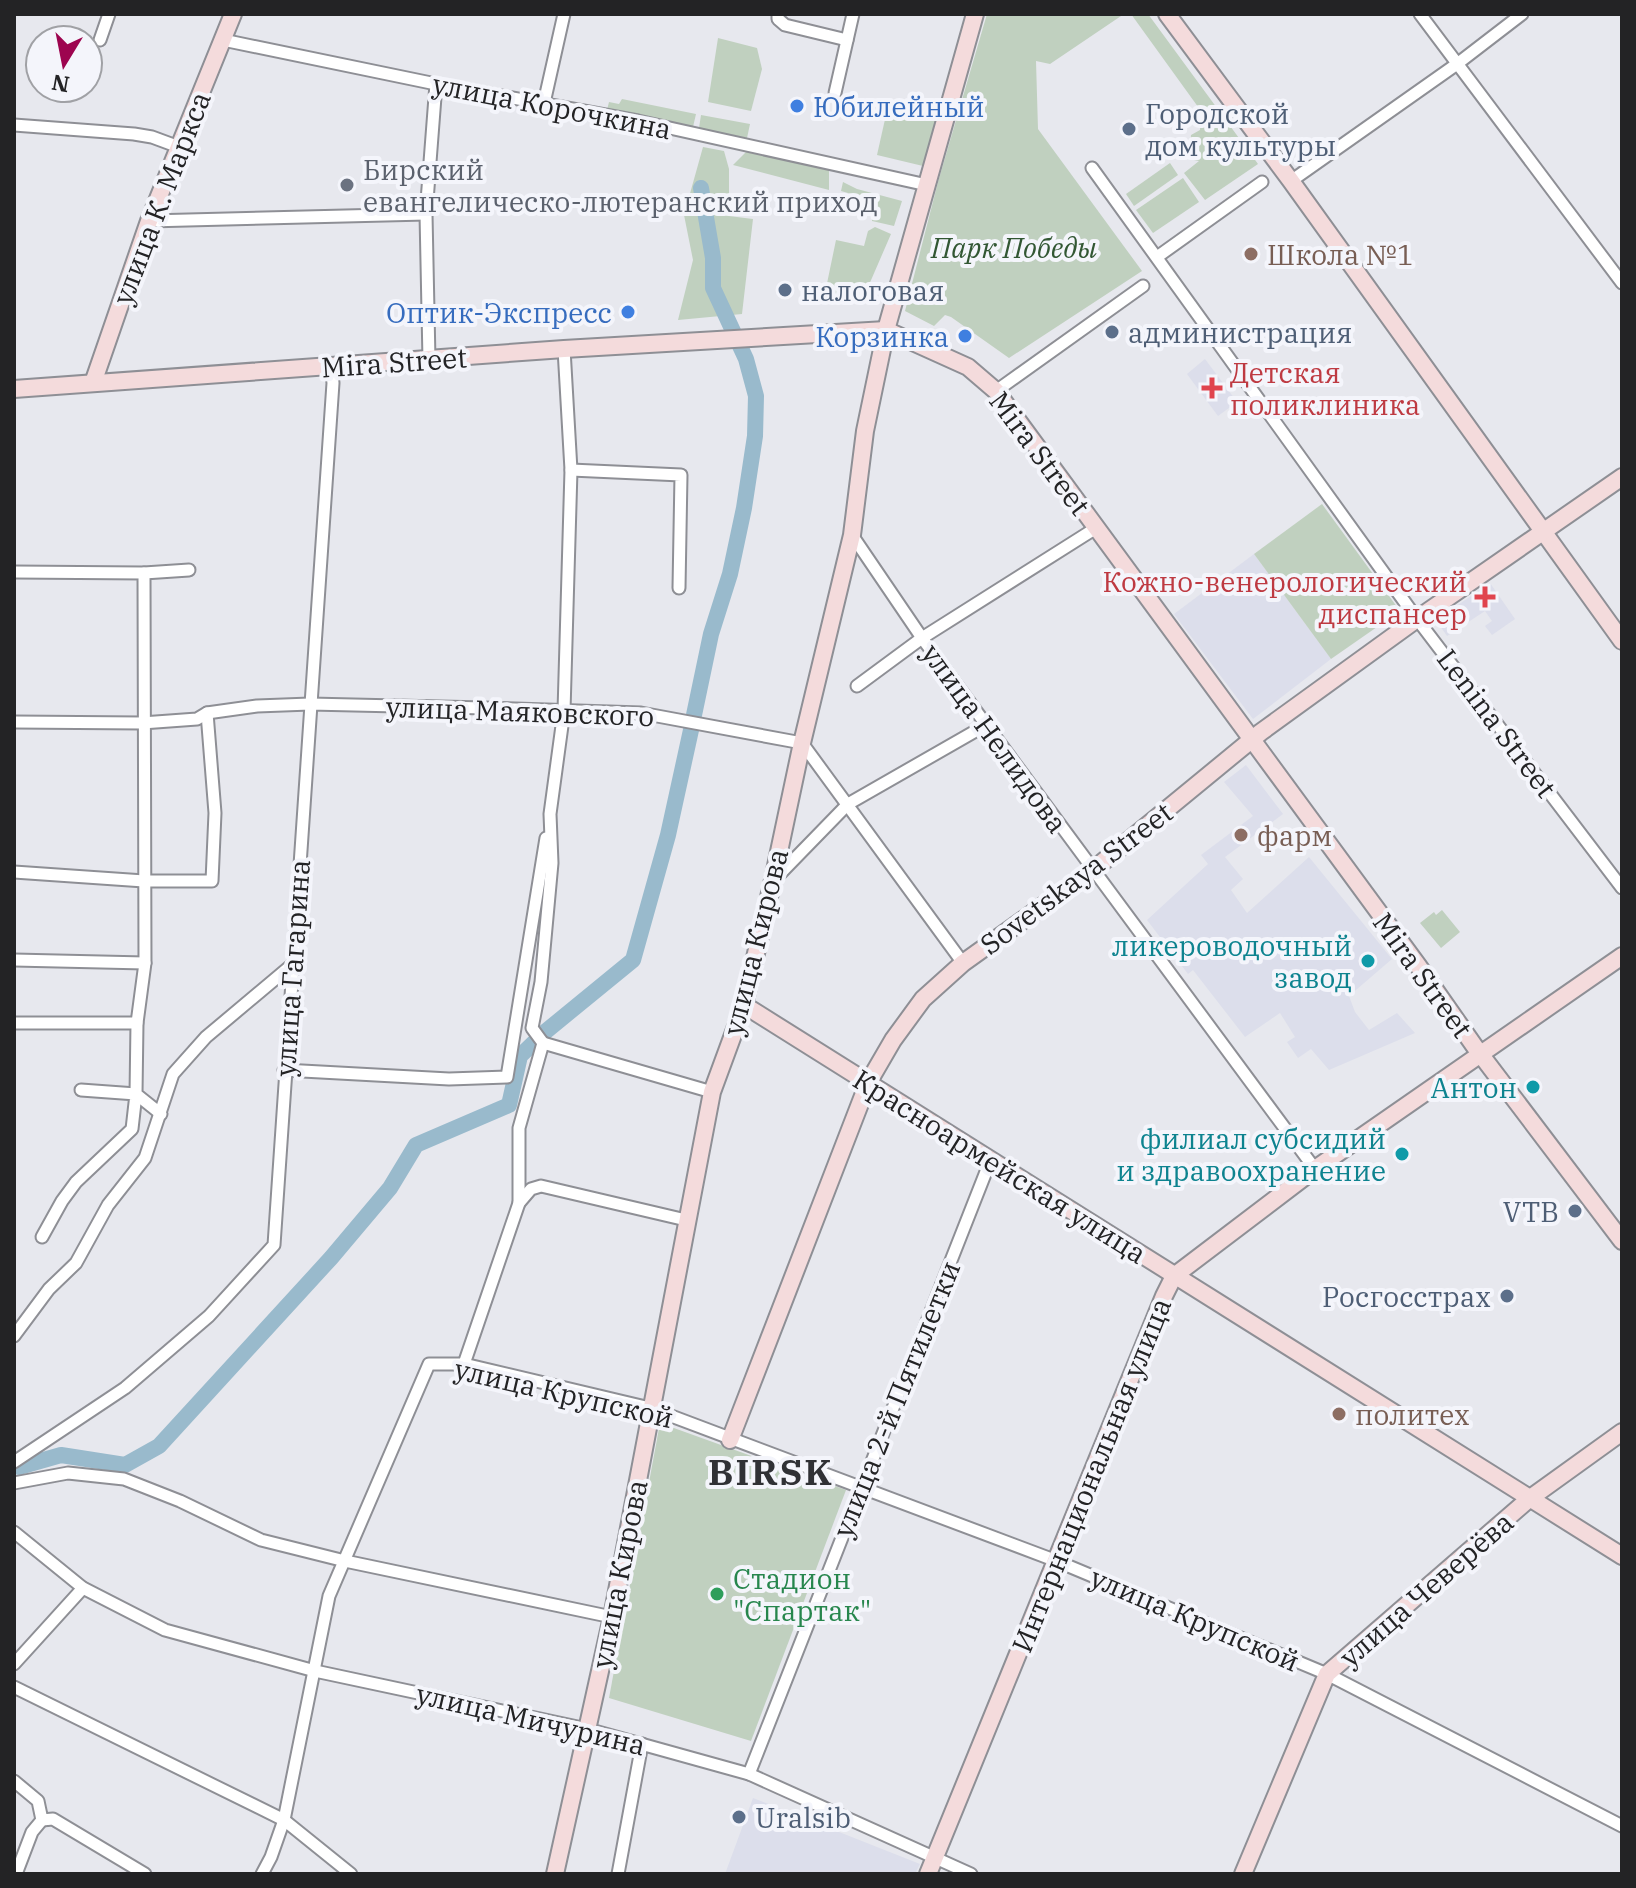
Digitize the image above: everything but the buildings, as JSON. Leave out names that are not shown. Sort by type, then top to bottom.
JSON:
[{"type":"street","name":"улица К. Маркса","points":[[93,383],[149,221],[233,14]]},
{"type":"street","points":[[544,103],[564,14]]},
{"type":"street","points":[[778,14],[778,19],[785,25],[847,40]]},
{"type":"street","points":[[835,93],[853,14]]},
{"type":"street","name":"улица Кирова","points":[[559,1873],[612,1617],[712,1092],[744,1005],[852,535],[865,431],[886,330],[975,14]]},
{"type":"street","points":[[1167,14],[1622,641]]},
{"type":"street","points":[[1420,14],[1622,283]]},
{"type":"street","points":[[1291,181],[1457,64],[1522,14]]},
{"type":"street","name":"улица Корочкина","points":[[223,40],[544,103],[927,185]]},
{"type":"street","points":[[429,360],[426,214],[436,84]]},
{"type":"street","points":[[14,125],[134,134],[179,147]]},
{"type":"street","name":"Lenina Street","points":[[1092,168],[1417,619],[1622,888]]},
{"type":"street","points":[[1157,257],[1262,182]]},
{"type":"street","points":[[149,221],[426,214]]},
{"type":"street","points":[[996,391],[1143,286]]},
{"type":"street","name":"Mira Street","points":[[14,389],[564,349],[886,330],[968,367],[996,391],[1481,1055],[1622,1241]]},
{"type":"street","points":[[284,1070],[449,1079],[507,1077],[564,711],[571,470],[564,349]]},
{"type":"street","name":"улица Гагарина","points":[[14,1462],[125,1388],[209,1316],[274,1245],[333,383],[331,367]]},
{"type":"street","points":[[571,470],[681,475],[679,588]]},
{"type":"street","name":"Sovetskaya Street","points":[[730,1440],[868,1083],[893,1040],[923,999],[963,963],[1093,870],[1261,732],[1622,477]]},
{"type":"street","points":[[857,686],[922,638],[1096,528]]},
{"type":"street","name":"улица Нелидова","points":[[852,535],[922,638],[1315,1169]]},
{"type":"street","points":[[14,572],[144,573],[189,570]]},
{"type":"street","points":[[42,1237],[76,1182],[132,1129],[137,1023],[145,963],[144,573]]},
{"type":"street","name":"улица Маяковского","points":[[14,722],[142,723],[197,719],[207,713],[257,706],[310,704],[641,713],[802,743]]},
{"type":"street","points":[[14,872],[144,881],[212,881],[215,813],[207,713]]},
{"type":"street","points":[[773,880],[848,804],[986,725]]},
{"type":"street","points":[[802,743],[963,963]]},
{"type":"street","points":[[550,814],[552,863],[541,982],[532,1028],[542,1042],[712,1092]]},
{"type":"street","name":"Интернациональная улица","points":[[931,1867],[1054,1560],[1174,1276],[1315,1169],[1622,956]]},
{"type":"street","points":[[14,960],[145,963]]},
{"type":"street","points":[[14,1336],[49,1289],[76,1263],[108,1205],[145,1158],[173,1074],[206,1037],[293,964]]},
{"type":"street","name":"Красноармейская улица","points":[[744,1005],[1622,1556]]},
{"type":"street","points":[[14,1023],[137,1023]]},
{"type":"street","points":[[464,1364],[519,1203],[519,1128],[542,1042]]},
{"type":"street","points":[[81,1090],[136,1094],[161,1114]]},
{"type":"street","name":"улица 2-й Пятилетки","points":[[749,1774],[991,1159]]},
{"type":"street","points":[[519,1203],[531,1189],[541,1186],[686,1220]]},
{"type":"street","name":"улица Крупской","points":[[345,1561],[429,1364],[464,1364],[650,1408],[1054,1560],[1327,1674],[1622,1826]]},
{"type":"street","name":"улица Чеверёва","points":[[1243,1874],[1327,1674],[1529,1499],[1622,1432]]},
{"type":"street","points":[[14,1483],[68,1473],[124,1479],[180,1501],[261,1540],[345,1561],[612,1617]]},
{"type":"street","name":"улица Мичурина","points":[[14,1532],[83,1588],[165,1630],[315,1671],[587,1729],[749,1774],[931,1867],[971,1874]]},
{"type":"street","points":[[262,1874],[284,1820],[329,1596],[345,1561]]},
{"type":"street","points":[[14,1664],[83,1588]]},
{"type":"street","points":[[14,1687],[284,1820],[351,1874]]},
{"type":"street","points":[[618,1874],[642,1744]]},
{"type":"street","points":[[14,1781],[38,1801],[42,1820]]},
{"type":"street","points":[[16,1874],[32,1832],[42,1820],[53,1819],[145,1874]]},
{"type":"shaded area","name":"Детская поликлиника","points":[[1205,359],[1237,402],[1218,416],[1187,374]]},
{"type":"shaded area","points":[[1254,554],[1331,659],[1253,719],[1174,614]]},
{"type":"shaded area","name":"Кожно-венерологический диспансер","points":[[1490,583],[1515,619],[1492,635],[1485,626],[1492,621],[1485,611],[1447,636],[1436,620]]},
{"type":"shaded area","points":[[1246,765],[1283,814],[1225,857],[1243,879],[1231,890],[1247,913],[1309,857],[1392,959],[1349,996],[1355,1012],[1369,1030],[1397,1013],[1415,1033],[1329,1070],[1311,1049],[1298,1058],[1287,1042],[1295,1037],[1280,1013],[1245,1037],[1193,970],[1188,974],[1147,920],[1208,864],[1201,855],[1253,816],[1224,782]]},
{"type":"shaded area","points":[[753,1798],[920,1864],[915,1874],[725,1874]]},
{"type":"green space","name":"Парк Победы","points":[[987,14],[1124,14],[1050,64],[1036,61],[1038,129],[1142,271],[1009,358],[951,317],[945,315],[934,326],[905,311],[938,182]]},
{"type":"green space","points":[[1131,14],[1148,14],[1258,164],[1205,200],[1184,173],[1199,161],[1189,159],[1191,135],[1200,130],[1201,111]]},
{"type":"green space","points":[[718,38],[757,48],[762,69],[751,111],[708,102]]},
{"type":"green space","points":[[622,99],[696,114],[693,127],[607,110],[609,102],[619,104]]},
{"type":"green space","points":[[888,106],[937,117],[923,166],[877,155]]},
{"type":"green space","points":[[701,115],[750,124],[747,138],[699,128]]},
{"type":"green space","points":[[703,147],[724,151],[729,169],[729,216],[753,219],[742,314],[678,320],[693,260],[684,215]]},
{"type":"green space","points":[[746,152],[829,169],[829,190],[733,165]]},
{"type":"green space","points":[[1170,163],[1178,175],[1134,206],[1126,194]]},
{"type":"green space","points":[[1183,178],[1199,202],[1153,233],[1136,210]]},
{"type":"green space","points":[[843,182],[902,201],[894,226],[872,221],[872,200],[841,191]]},
{"type":"green space","points":[[875,227],[891,234],[862,301],[825,293],[836,240],[864,246],[868,231]]},
{"type":"green space","points":[[1322,504],[1400,611],[1331,659],[1254,554]]},
{"type":"green space","points":[[1442,910],[1460,932],[1441,948],[1420,923]]},
{"type":"green space","name":"Стадион \"Спартак\"","points":[[660,1423],[846,1490],[751,1741],[609,1698]]},
{"type":"waterway","points":[[694,715],[711,634],[730,574],[744,508],[755,436],[756,396],[746,359],[713,288],[713,258],[701,188]]},
{"type":"waterway","points":[[19,1467],[61,1455],[125,1465],[159,1446],[331,1258],[390,1188],[416,1145],[509,1105],[520,1056],[633,960],[668,835],[691,730]]},
{"type":"place","name":"Юбилейный","points":[[797,106]]},
{"type":"place","name":"Городской дом культуры","points":[[1129,129]]},
{"type":"place","name":"Бирский евангелическо-лютеранский приход","points":[[347,185]]},
{"type":"place","name":"Школа №1","points":[[1251,254]]},
{"type":"place","name":"налоговая","points":[[785,290]]},
{"type":"place","name":"Оптик-Экспресс","points":[[628,312]]},
{"type":"place","name":"администрация","points":[[1112,332]]},
{"type":"place","name":"Корзинка","points":[[965,336]]},
{"type":"place","name":"Детская поликлиника","points":[[1212,388]]},
{"type":"place","name":"Кожно-венерологический диспансер","points":[[1485,597]]},
{"type":"place","name":"фарм","points":[[1241,835]]},
{"type":"place","name":"ликероводочный завод","points":[[1368,961]]},
{"type":"place","name":"Антон","points":[[1533,1087]]},
{"type":"place","name":"филиал субсидий и здравоохранение","points":[[1402,1154]]},
{"type":"place","name":"VTB","points":[[1575,1211]]},
{"type":"place","name":"Росгосстрах","points":[[1507,1296]]},
{"type":"place","name":"политех","points":[[1339,1414]]},
{"type":"place","name":"Стадион \"Спартак\"","points":[[717,1594]]},
{"type":"place","name":"Uralsib","points":[[739,1817]]},
{"type":"district","name":"BIRSK","points":[[771,1471]]}]
